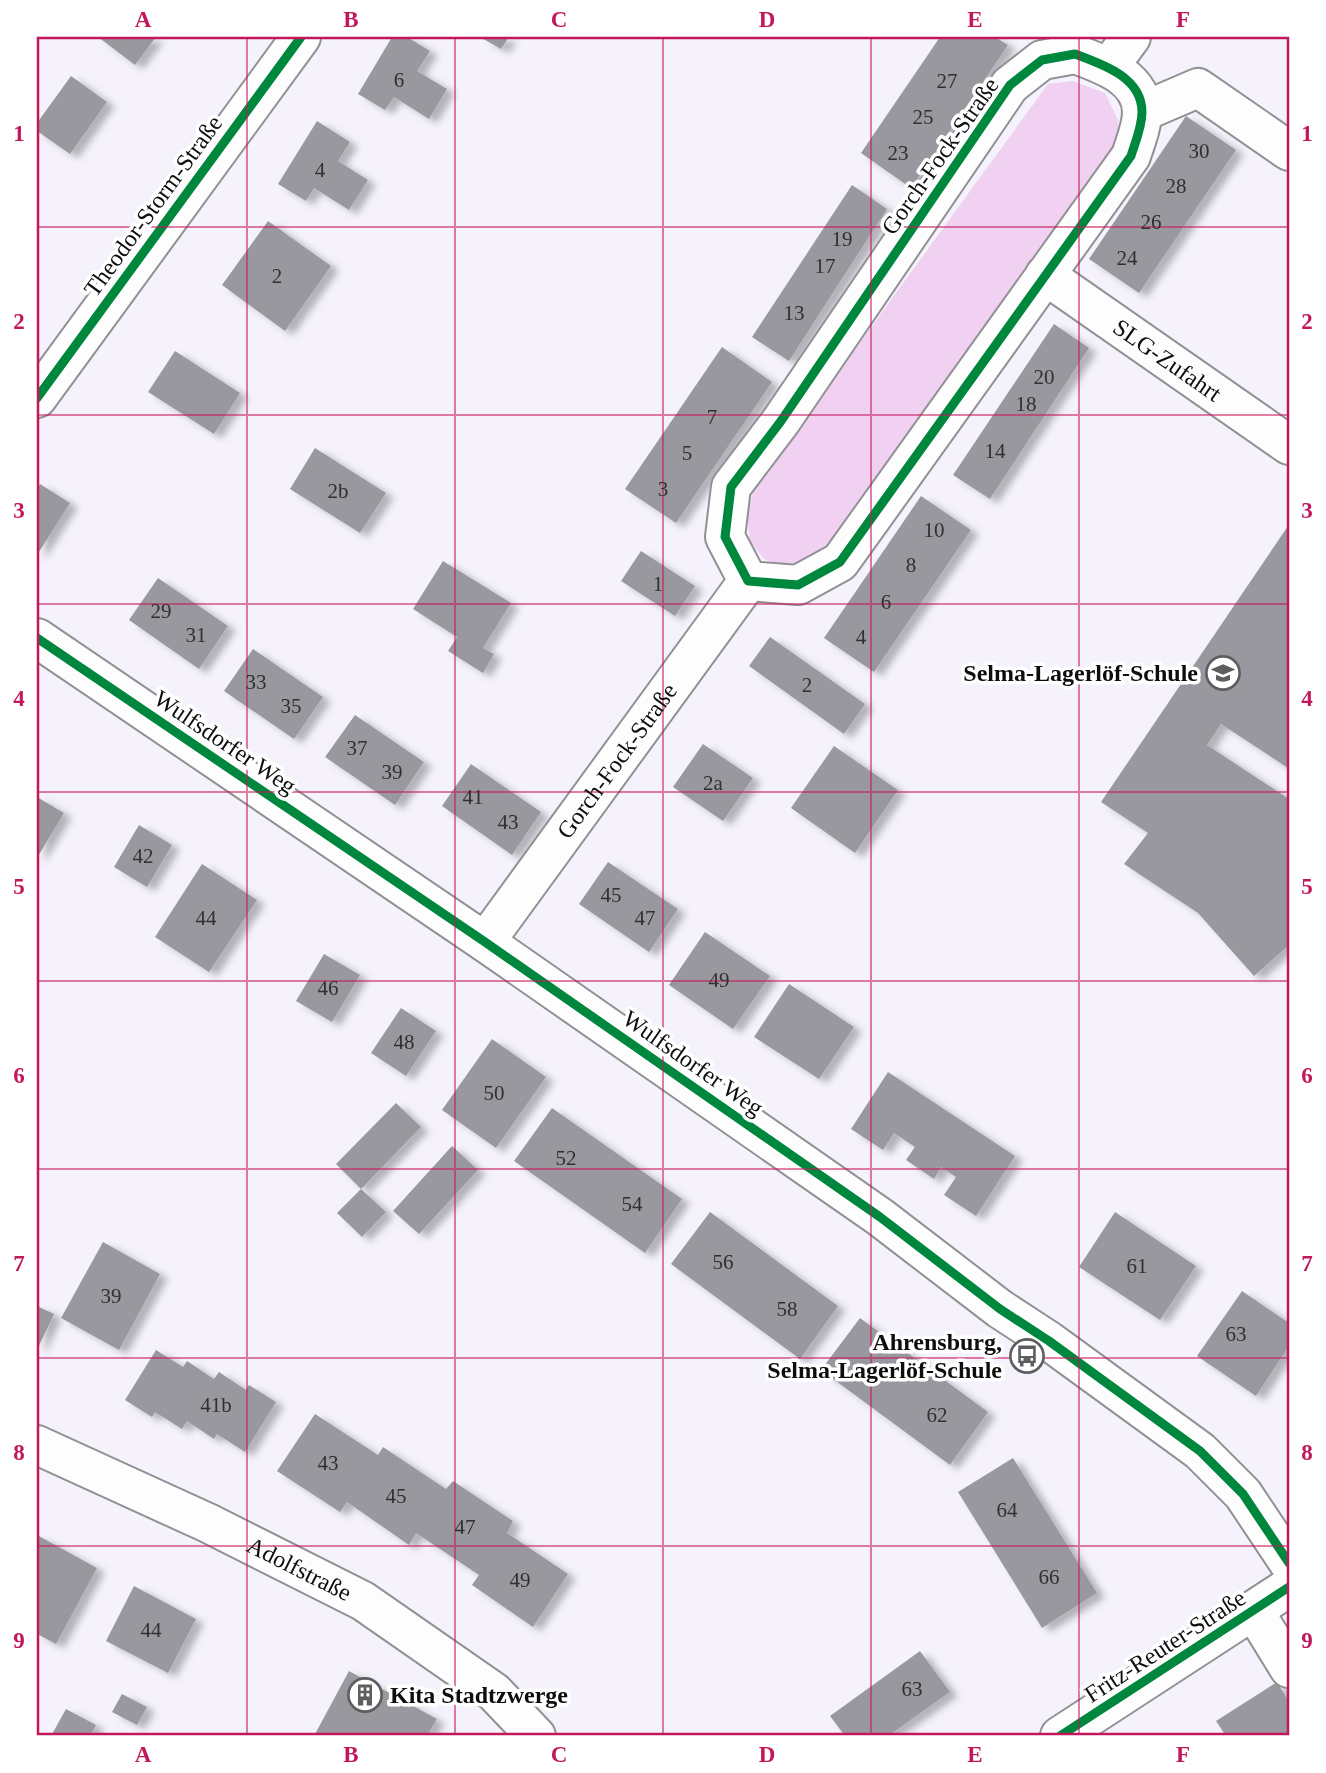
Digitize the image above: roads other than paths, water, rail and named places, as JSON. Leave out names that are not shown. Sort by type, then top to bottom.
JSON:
[{"type":"street","name":"Theodor-Storm-Straße","points":[[37,398],[301,37]]},
{"type":"street","name":"Gorch-Fock-Straße","points":[[485,942],[748,581],[725,537],[731,487],[780,421],[1010,85],[1042,60],[1075,54],[1120,52],[1137,89],[1142,112]]},
{"type":"street","points":[[748,581],[797,585],[839,562],[1131,156],[1142,112],[1198,88],[1289,151]]},
{"type":"street","name":"SLG-Zufahrt","points":[[1045,275],[1289,445]]},
{"type":"street","name":"Wulfsdorfer Weg","points":[[37,638],[485,942],[880,1217],[1000,1309],[1049,1340],[1200,1451],[1243,1494],[1289,1563]]},
{"type":"street","name":"Adolfstraße","points":[[37,1445],[208,1523],[363,1601],[494,1692],[536,1736]]},
{"type":"street","name":"Fritz-Reuter-Straße","points":[[1060,1736],[1289,1587]]},
{"type":"street","points":[[1254,1611],[1289,1668]]},
{"type":"place","name":"Selma-Lagerlöf-Schule","points":[[1223,673]]},
{"type":"place","name":"Ahrensburg, Selma-Lagerlöf-Schule","points":[[1027,1356]]},
{"type":"place","name":"Kita Stadtzwerge","points":[[365,1695]]}]
